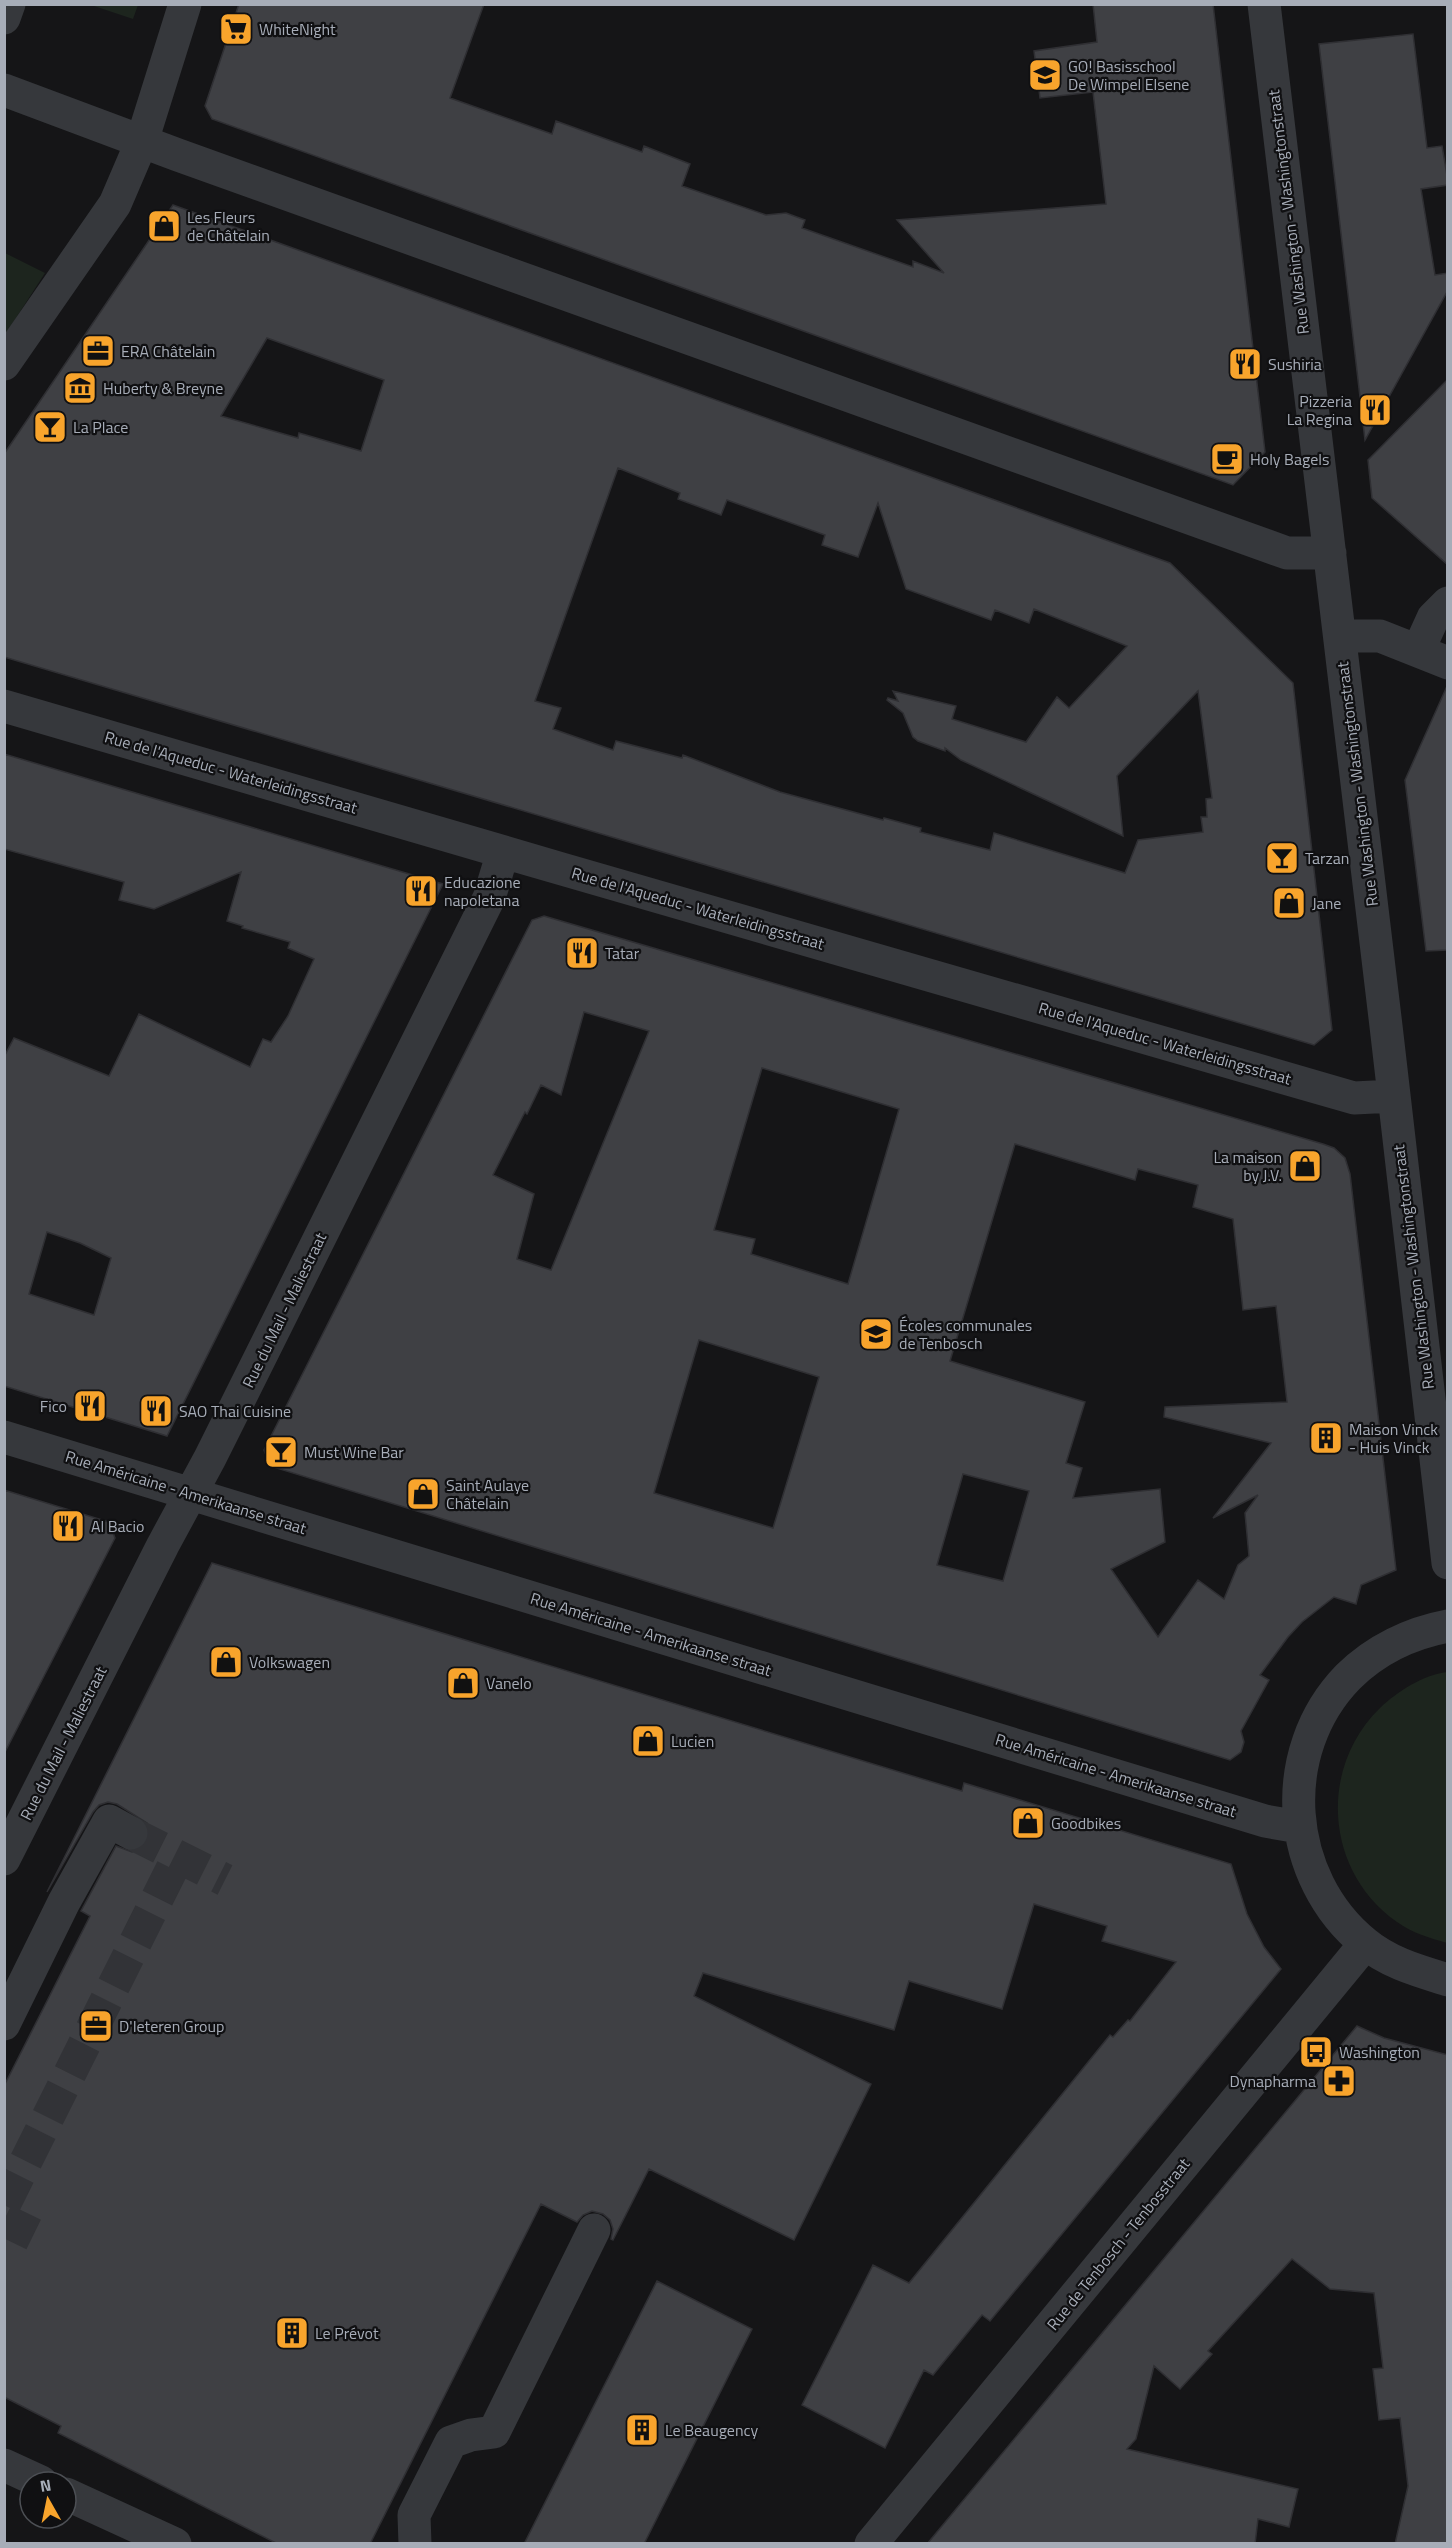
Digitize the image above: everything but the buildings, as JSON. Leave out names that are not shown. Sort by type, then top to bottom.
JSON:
[{"type":"street","points":[[4,18],[9,4]]},
{"type":"street","points":[[4,364],[115,204],[142,141],[185,4]]},
{"type":"street","name":"Rue Washington - Washingtonstraat","points":[[1263,4],[1340,636],[1448,1563]]},
{"type":"street","points":[[4,90],[1276,549],[1287,552],[1330,553]]},
{"type":"street","points":[[1340,636],[1380,636],[1433,657],[1433,618],[1448,603]]},
{"type":"street","name":"Rue de l'Aqueduc - Waterleidingsstraat","points":[[4,706],[1354,1098],[1394,1096]]},
{"type":"street","name":"Rue du Mail - Maliestraat","points":[[4,1859],[190,1495],[489,898],[503,852]]},
{"type":"street","name":"Rue Américaine - Amerikaanse straat","points":[[4,1437],[1265,1821],[1299,1827]]},
{"type":"street","points":[[1448,1626],[1407,1638],[1380,1651],[1348,1677],[1323,1709],[1306,1746],[1298,1786],[1299,1827],[1311,1871],[1334,1910],[1365,1944],[1402,1966],[1448,1980]]},
{"type":"street","points":[[4,2024],[64,1902],[109,1821],[131,1833]]},
{"type":"street","name":"Rue de Tenbosch - Tenbosstraat","points":[[871,2544],[1365,1944]]},
{"type":"street","points":[[415,2544],[414,2515],[451,2442],[494,2432],[594,2230]]},
{"type":"street","points":[[4,2465],[18,2471]]},
{"type":"street","points":[[78,2500],[175,2544]]},
{"type":"shaded area","points":[[91,5],[138,5],[133,19]]},
{"type":"shaded area","points":[[5,253],[45,273],[5,335]]},
{"type":"shaded area","points":[[1448,1672],[1447,1943],[1421,1935],[1403,1926],[1373,1901],[1355,1876],[1344,1848],[1338,1819],[1339,1789],[1346,1760],[1360,1732],[1380,1708],[1403,1690],[1429,1676]]},
{"type":"tunnel","points":[[131,1833],[225,1880]]},
{"type":"tunnel","points":[[4,2205],[178,1857]]},
{"type":"tunnel","points":[[4,2220],[45,2240]]},
{"type":"place","name":"WhiteNight","points":[[236,29]]},
{"type":"place","name":"GO! Basisschool De Wimpel Elsene","points":[[1045,75]]},
{"type":"place","name":"Les Fleurs de Châtelain","points":[[164,226]]},
{"type":"place","name":"ERA Châtelain","points":[[98,351]]},
{"type":"place","name":"Sushiria","points":[[1245,364]]},
{"type":"place","name":"Huberty & Breyne","points":[[80,388]]},
{"type":"place","name":"Pizzeria La Regina","points":[[1375,410]]},
{"type":"place","name":"La Place","points":[[50,427]]},
{"type":"place","name":"Holy Bagels","points":[[1227,459]]},
{"type":"place","name":"Tarzan","points":[[1282,858]]},
{"type":"place","name":"Educazione napoletana","points":[[421,891]]},
{"type":"place","name":"Jane","points":[[1289,903]]},
{"type":"place","name":"Tatar","points":[[582,953]]},
{"type":"place","name":"La maison by J.V.","points":[[1305,1166]]},
{"type":"place","name":"Écoles communales de Tenbosch","points":[[876,1334]]},
{"type":"place","name":"Fico","points":[[90,1406]]},
{"type":"place","name":"SAO Thai Cuisine","points":[[156,1411]]},
{"type":"place","name":"Maison Vinck - Huis Vinck","points":[[1326,1438]]},
{"type":"place","name":"Must Wine Bar","points":[[281,1452]]},
{"type":"place","name":"Saint Aulaye Châtelain","points":[[423,1494]]},
{"type":"place","name":"Al Bacio","points":[[68,1526]]},
{"type":"place","name":"Volkswagen","points":[[226,1662]]},
{"type":"place","name":"Vanelo","points":[[463,1683]]},
{"type":"place","name":"Lucien","points":[[648,1741]]},
{"type":"place","name":"Goodbikes","points":[[1028,1823]]},
{"type":"place","name":"D'Ieteren Group","points":[[96,2026]]},
{"type":"place","name":"Washington","points":[[1316,2052]]},
{"type":"place","name":"Dynapharma","points":[[1339,2081]]},
{"type":"place","name":"Le Prévot","points":[[292,2333]]},
{"type":"place","name":"Le Beaugency","points":[[642,2430]]}]
